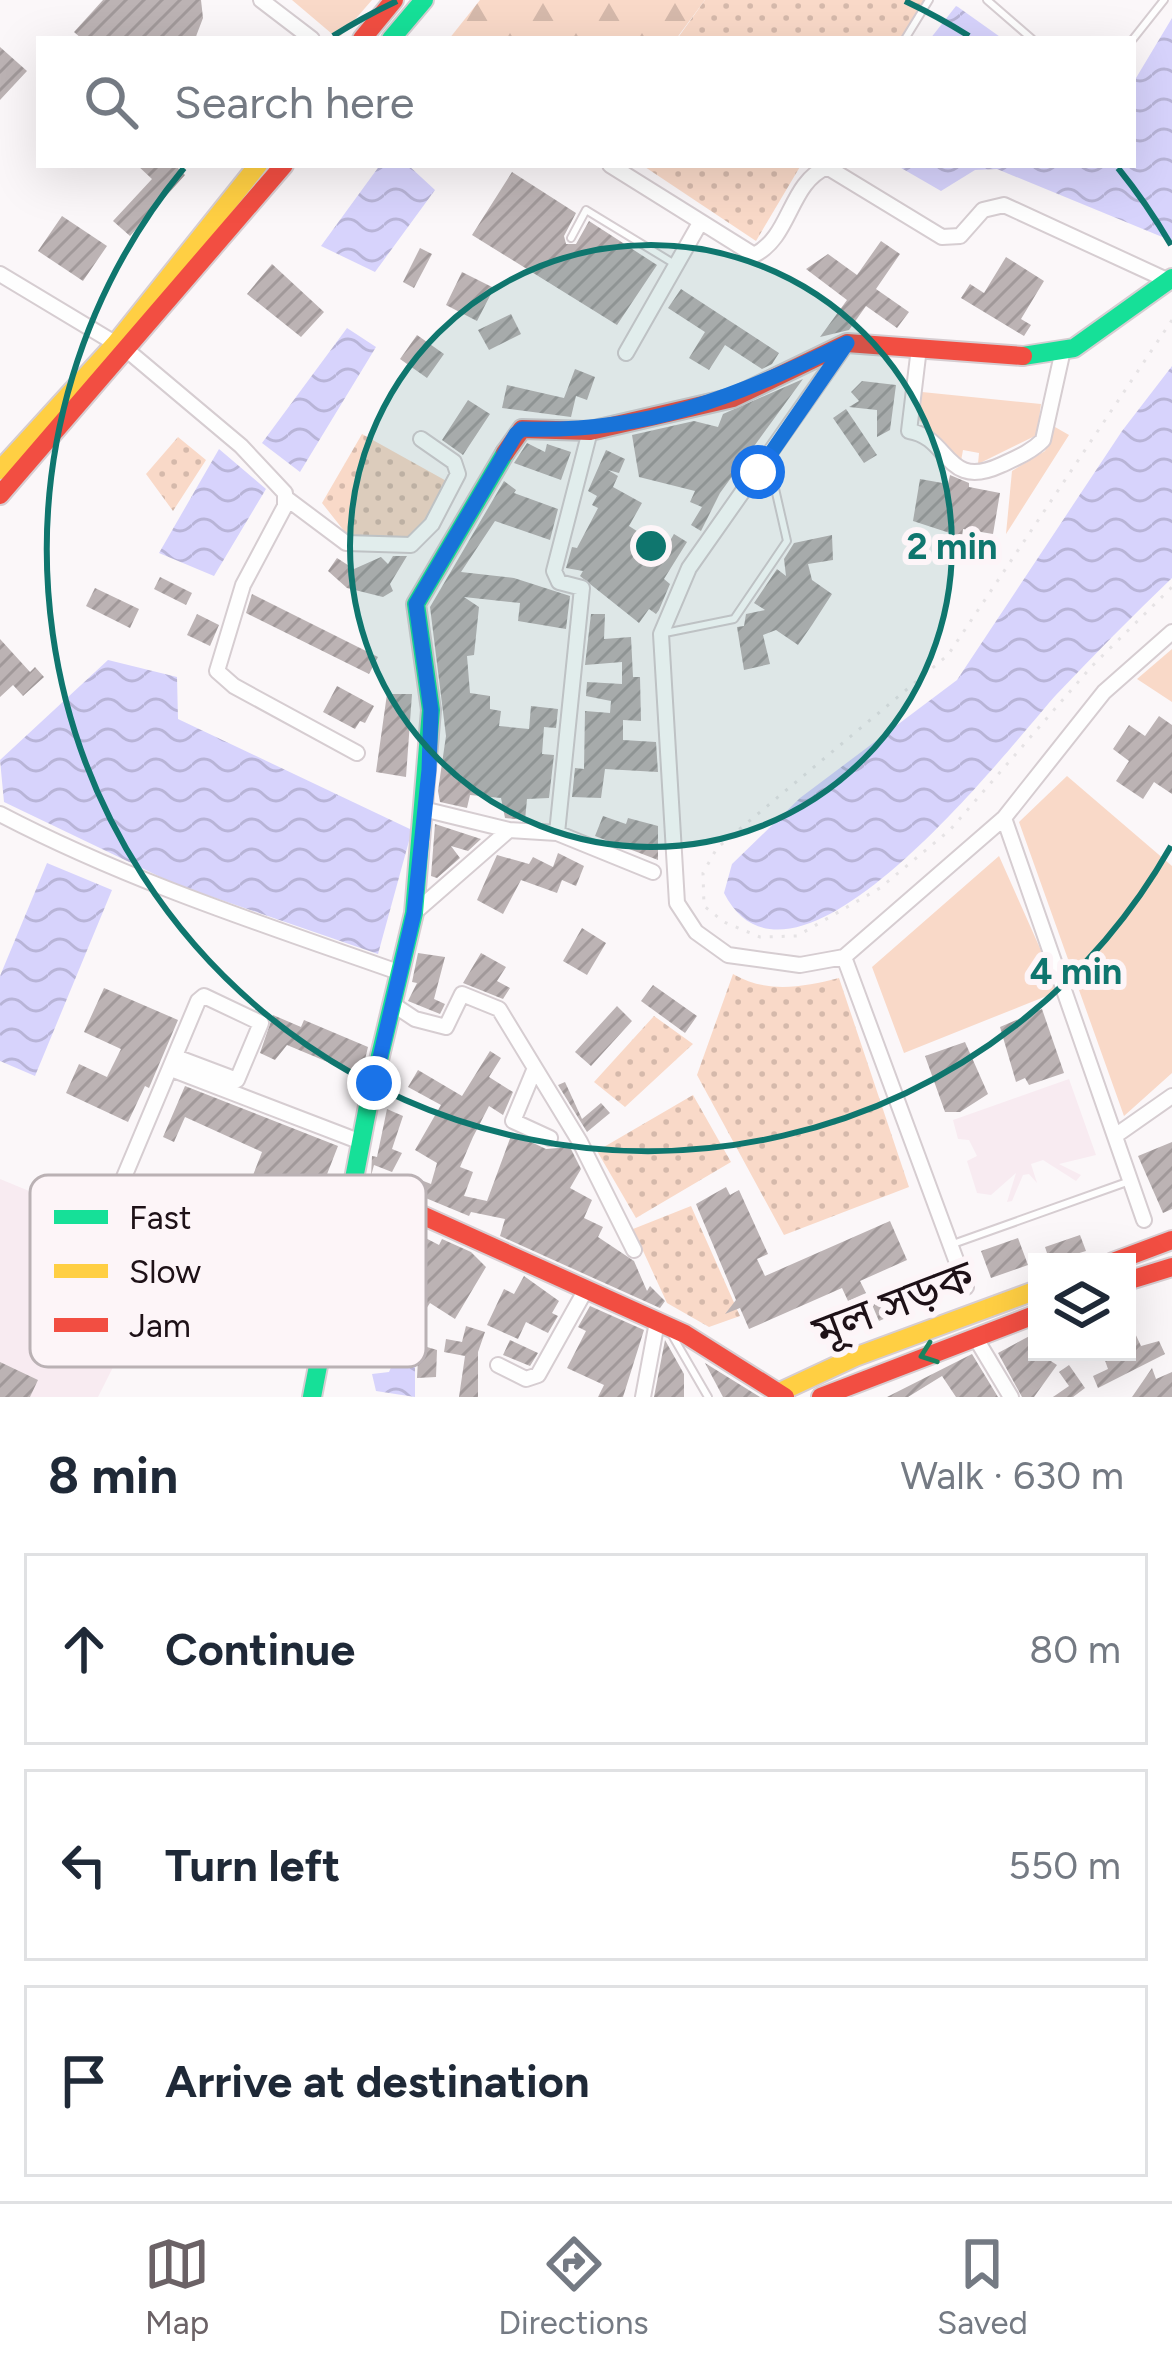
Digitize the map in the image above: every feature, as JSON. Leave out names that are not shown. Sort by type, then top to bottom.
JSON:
[{"type":"street","points":[[261,0],[308,36]]},
{"type":"street","points":[[364,36],[394,0]]},
{"type":"street","points":[[401,36],[424,0]]},
{"type":"street","points":[[0,470],[122,347],[256,168]]},
{"type":"street","points":[[0,495],[122,347],[281,168]]},
{"type":"street","points":[[615,168],[754,255],[771,247],[811,174],[823,168]]},
{"type":"street","points":[[830,168],[942,237],[960,236],[982,210],[1004,205],[1171,280]]},
{"type":"street","points":[[626,353],[700,223]]},
{"type":"street","points":[[0,274],[122,347],[241,446],[286,498],[346,543],[411,544],[432,524],[458,474],[454,462],[421,439]]},
{"type":"street","points":[[355,1175],[414,913],[431,710],[416,604],[516,434],[522,429],[590,431],[733,398],[847,343],[1029,356],[1063,350],[1171,280]]},
{"type":"street","points":[[847,343],[689,568],[661,634],[677,903],[696,932],[728,956],[800,965],[844,956],[890,923],[1004,818],[1104,692],[1172,632]]},
{"type":"street","points":[[919,348],[909,431],[920,433],[958,470],[982,474],[1043,440],[1063,350]]},
{"type":"street","points":[[557,833],[582,588],[559,582],[554,572],[590,431]]},
{"type":"street","points":[[286,498],[243,585],[217,671],[234,686],[357,753]]},
{"type":"street","points":[[423,809],[509,830],[557,833],[653,872]]},
{"type":"street","points":[[0,814],[70,850],[191,900],[401,973]]},
{"type":"street","points":[[1004,818],[1144,1220]]},
{"type":"street","points":[[414,913],[509,830]]},
{"type":"street","points":[[844,956],[966,1287]]},
{"type":"street","points":[[394,1005],[416,1019],[446,1027],[462,994],[499,1009],[634,1250]]},
{"type":"street","points":[[125,1175],[203,996],[261,1022],[237,1080],[174,1063]]},
{"type":"street","points":[[174,1063],[361,1142]]},
{"type":"street","points":[[536,1068],[513,1121],[550,1138]]},
{"type":"street","points":[[1114,1136],[1172,1096]]},
{"type":"street","points":[[426,1218],[662,1324],[780,1395]]},
{"type":"street","points":[[1136,1254],[1172,1240]]},
{"type":"street","points":[[1136,1278],[1172,1267]]},
{"type":"street","points":[[498,1365],[526,1379],[538,1375],[585,1291]]},
{"type":"street","name":"মূল সড়ক","points":[[780,1395],[855,1357],[1028,1293]]},
{"type":"street","name":"মূল সড়ক","points":[[820,1397],[1028,1317]]},
{"type":"street","points":[[644,1397],[662,1324]]},
{"type":"street","points":[[975,1337],[1011,1397]]},
{"type":"street","points":[[312,1397],[318,1367]]},
{"type":"lane","points":[[907,36],[929,0]]},
{"type":"lane","points":[[987,0],[1029,36]]},
{"type":"lane","points":[[1135,36],[1164,0]]},
{"type":"lane","points":[[571,238],[586,210],[676,265]]},
{"type":"lane","points":[[661,634],[734,619],[787,541],[768,458]]},
{"type":"lane","points":[[951,1245],[1130,1181]]},
{"type":"lane","points":[[662,1324],[708,1397]]},
{"type":"path","points":[[1172,320],[949,656],[718,848],[704,873],[704,906],[760,937],[797,936],[880,888],[950,830],[1092,666],[1172,587]]},
{"type":"shaded area","points":[[1069,1079],[1096,1155],[1059,1164],[1081,1175],[1076,1181],[1043,1160],[1031,1164],[1037,1183],[1029,1174],[1023,1175],[1012,1201],[1007,1202],[1016,1173],[991,1195],[977,1193],[967,1161],[977,1156],[969,1140],[958,1139],[953,1120]]},
{"type":"shaded area","points":[[0,1179],[30,1191],[30,1367],[113,1367],[98,1397],[0,1397]]},
{"type":"green space","points":[[292,0],[372,0],[341,36],[334,36]]},
{"type":"green space","points":[[480,0],[705,0],[678,36],[451,36]]},
{"type":"green space","points":[[705,0],[926,0],[904,36],[679,36]]},
{"type":"green space","points":[[646,168],[799,168],[756,241]]},
{"type":"green space","points":[[922,392],[1041,404],[1037,435],[978,464],[979,453],[963,450],[961,461],[918,419]]},
{"type":"green space","points":[[1055,427],[1069,435],[1006,534],[1012,471],[1045,451]]},
{"type":"green space","points":[[362,434],[450,483],[422,537],[356,546],[322,503]]},
{"type":"green space","points":[[178,437],[206,460],[173,511],[146,474]]},
{"type":"green space","points":[[1172,649],[1172,702],[1137,679]]},
{"type":"green space","points":[[1067,776],[1172,866],[1172,1073],[1124,1116],[1019,822]]},
{"type":"green space","points":[[999,856],[1059,991],[904,1053],[872,967]]},
{"type":"green space","points":[[733,974],[772,986],[839,978],[909,1187],[784,1235],[697,1075]]},
{"type":"green space","points":[[654,1016],[693,1044],[625,1107],[594,1082]]},
{"type":"green space","points":[[693,1095],[731,1162],[636,1218],[597,1151]]},
{"type":"green space","points":[[691,1206],[740,1316],[709,1327],[667,1303],[633,1229]]},
{"type":"water","points":[[956,6],[999,36],[932,36]]},
{"type":"water","points":[[1172,18],[1172,241],[997,169],[975,170],[941,191],[901,168],[1136,168],[1136,78]]},
{"type":"water","points":[[378,168],[411,168],[435,190],[375,272],[321,246]]},
{"type":"water","points":[[347,328],[376,347],[300,472],[262,443]]},
{"type":"water","points":[[1172,366],[1172,578],[899,864],[848,904],[799,927],[756,926],[724,893],[732,864],[800,798],[957,680],[1122,431]]},
{"type":"water","points":[[219,449],[266,489],[214,576],[159,553]]},
{"type":"water","points":[[108,660],[177,677],[178,719],[412,830],[378,954],[175,884],[4,802],[0,760]]},
{"type":"water","points":[[47,863],[112,890],[35,1076],[0,1061],[0,976]]},
{"type":"water","points":[[391,1367],[415,1367],[415,1397],[376,1391],[372,1374],[389,1372]]},
{"type":"building","points":[[103,0],[201,0],[203,18],[196,36],[79,36],[74,32]]},
{"type":"building","points":[[0,47],[27,71],[0,100]]},
{"type":"building","points":[[140,168],[178,168],[185,175],[130,236],[113,221],[152,179]]},
{"type":"building","points":[[512,172],[576,213],[564,236],[566,244],[576,244],[589,221],[657,265],[617,325],[472,235]]},
{"type":"building","points":[[62,216],[107,246],[83,281],[38,251]]},
{"type":"building","points":[[881,241],[900,254],[876,289],[909,312],[897,328],[866,306],[849,330],[820,337],[847,300],[806,269],[828,254],[857,275]]},
{"type":"building","points":[[420,248],[432,254],[414,288],[403,282]]},
{"type":"building","points":[[1006,257],[1044,281],[1021,319],[1031,325],[1024,336],[961,298],[970,284],[984,293]]},
{"type":"building","points":[[272,264],[324,312],[301,337],[247,294]]},
{"type":"building","points":[[462,272],[494,288],[477,321],[446,305]]},
{"type":"building","points":[[681,289],[779,353],[772,364],[762,369],[725,345],[709,370],[689,358],[705,332],[668,308]]},
{"type":"building","points":[[511,314],[521,334],[489,350],[478,330]]},
{"type":"building","points":[[417,335],[444,354],[427,378],[400,359]]},
{"type":"building","points":[[575,369],[595,377],[587,400],[576,396],[571,417],[502,408],[507,385],[564,398]]},
{"type":"building","points":[[803,379],[720,493],[701,531],[691,525],[702,507],[690,502],[695,491],[639,477],[632,435],[694,421],[718,427],[723,414]]},
{"type":"building","points":[[862,381],[896,385],[890,430],[877,437],[877,410],[849,407],[859,401],[851,392]]},
{"type":"building","points":[[468,400],[490,414],[463,455],[442,440]]},
{"type":"building","points":[[846,409],[877,455],[864,463],[833,418]]},
{"type":"building","points":[[527,443],[545,452],[547,444],[571,452],[561,480],[514,463]]},
{"type":"building","points":[[606,450],[625,459],[619,473],[608,470],[618,476],[613,487],[642,503],[629,526],[665,549],[674,534],[687,542],[664,579],[670,584],[659,610],[656,614],[649,609],[639,623],[580,576],[583,571],[566,568],[572,547],[577,548],[598,508],[592,505],[597,496],[588,491]]},
{"type":"building","points":[[950,475],[969,487],[1000,493],[993,534],[963,529],[962,537],[913,521],[920,479],[948,484]]},
{"type":"building","points":[[504,481],[514,493],[558,509],[550,540],[495,521],[461,572],[514,578],[570,596],[566,629],[518,621],[520,603],[464,597],[479,607],[474,655],[467,656],[470,693],[490,696],[490,709],[501,711],[499,726],[529,729],[531,706],[558,709],[556,728],[544,727],[542,754],[554,755],[549,798],[527,799],[525,820],[505,818],[501,798],[470,795],[467,808],[440,802],[438,791],[446,736],[430,607]]},
{"type":"building","points":[[832,535],[833,560],[808,564],[812,580],[832,594],[812,625],[798,645],[776,630],[763,635],[770,664],[744,670],[737,627],[744,626],[746,614],[765,610],[754,603],[777,569],[786,576],[784,559],[794,543]]},
{"type":"building","points":[[393,556],[407,556],[390,584],[393,591],[383,597],[347,588],[328,571],[337,558],[354,569],[381,557],[388,564]]},
{"type":"building","points":[[160,577],[192,593],[186,605],[154,589]]},
{"type":"building","points":[[95,588],[139,609],[130,628],[86,606]]},
{"type":"building","points":[[252,594],[378,657],[369,674],[246,613]]},
{"type":"building","points":[[197,614],[219,625],[210,646],[187,635]]},
{"type":"building","points":[[591,614],[605,614],[604,639],[631,637],[633,677],[640,677],[641,721],[623,720],[623,740],[656,742],[658,772],[605,769],[601,798],[572,797],[575,768],[584,769],[585,711],[610,713],[611,701],[586,696],[587,682],[622,684],[622,662],[585,665]]},
{"type":"building","points":[[0,639],[30,672],[35,667],[44,677],[23,696],[13,685],[0,697]]},
{"type":"building","points":[[337,686],[374,706],[365,723],[360,721],[355,729],[323,712]]},
{"type":"building","points":[[387,694],[412,694],[406,777],[376,772]]},
{"type":"building","points":[[1159,716],[1172,725],[1172,794],[1154,782],[1143,799],[1116,781],[1129,761],[1113,749],[1129,725],[1145,736]]},
{"type":"building","points":[[603,816],[626,824],[628,818],[658,826],[658,860],[595,836]]},
{"type":"building","points":[[435,824],[481,839],[468,851],[451,846],[460,858],[437,878],[431,876]]},
{"type":"building","points":[[558,853],[584,866],[576,886],[562,880],[557,893],[521,880],[503,914],[477,900],[497,855],[529,864],[533,857],[553,867]]},
{"type":"building","points":[[582,928],[606,943],[587,975],[563,961]]},
{"type":"building","points":[[418,953],[445,957],[434,999],[445,1004],[440,1014],[408,1001],[417,983],[412,982]]},
{"type":"building","points":[[481,953],[506,967],[497,981],[510,988],[503,999],[463,983]]},
{"type":"building","points":[[653,985],[697,1016],[685,1033],[641,1001]]},
{"type":"building","points":[[104,988],[178,1020],[149,1088],[145,1086],[128,1122],[66,1093],[79,1064],[107,1077],[121,1049],[84,1032]]},
{"type":"building","points":[[617,1006],[632,1021],[591,1066],[575,1052]]},
{"type":"building","points":[[1042,1009],[1064,1073],[1029,1085],[1025,1078],[1016,1082],[1000,1027]]},
{"type":"building","points":[[273,1015],[301,1027],[304,1020],[368,1047],[361,1076],[287,1045],[275,1060],[260,1053]]},
{"type":"building","points":[[965,1042],[988,1094],[960,1112],[945,1112],[925,1056]]},
{"type":"building","points":[[490,1051],[501,1058],[489,1077],[513,1092],[503,1115],[489,1106],[473,1137],[460,1167],[473,1172],[464,1196],[487,1201],[512,1133],[546,1149],[570,1147],[581,1169],[570,1188],[592,1200],[584,1218],[603,1227],[598,1237],[634,1261],[647,1291],[650,1286],[665,1301],[660,1308],[500,1236],[505,1219],[471,1212],[469,1216],[426,1198],[426,1182],[431,1184],[437,1163],[415,1150],[441,1105],[408,1087],[418,1070],[462,1096]]},
{"type":"building","points":[[565,1082],[582,1119],[601,1103],[610,1113],[587,1132],[558,1085]]},
{"type":"building","points":[[185,1086],[338,1146],[327,1175],[253,1175],[262,1152],[185,1117],[174,1142],[163,1137]]},
{"type":"building","points":[[387,1109],[403,1116],[392,1149],[402,1153],[392,1172],[374,1165],[371,1175],[372,1156],[377,1157]]},
{"type":"building","points":[[1172,1142],[1172,1209],[1163,1213],[1138,1156]]},
{"type":"building","points":[[726,1187],[730,1195],[739,1190],[768,1254],[757,1259],[765,1276],[890,1221],[907,1260],[860,1281],[866,1293],[848,1301],[842,1288],[749,1329],[740,1308],[725,1314],[736,1300],[696,1204]]},
{"type":"building","points":[[1080,1235],[1086,1251],[1047,1253],[1045,1247]]},
{"type":"building","points":[[426,1238],[439,1245],[442,1239],[471,1252],[486,1267],[455,1319],[430,1303],[426,1309]]},
{"type":"building","points":[[1018,1238],[1028,1265],[991,1278],[981,1251]]},
{"type":"building","points":[[942,1269],[951,1290],[879,1321],[870,1300]]},
{"type":"building","points":[[524,1276],[559,1301],[552,1313],[558,1316],[548,1333],[526,1322],[518,1339],[487,1325],[504,1289],[514,1294]]},
{"type":"building","points":[[590,1306],[644,1330],[623,1397],[598,1397],[604,1385],[567,1368],[586,1331],[578,1327]]},
{"type":"building","points":[[466,1326],[485,1332],[478,1352],[478,1397],[459,1397],[465,1356],[444,1352],[446,1339],[462,1342]]},
{"type":"building","points":[[1136,1335],[1141,1346],[1159,1341],[1165,1354],[1098,1388],[1093,1376],[1108,1369],[1105,1361],[1136,1361]]},
{"type":"building","points":[[1028,1337],[1028,1361],[1057,1365],[1034,1397],[1022,1397],[998,1353]]},
{"type":"building","points":[[510,1340],[538,1353],[530,1366],[503,1355]]},
{"type":"building","points":[[665,1340],[684,1374],[684,1397],[654,1397]]},
{"type":"building","points":[[426,1348],[437,1350],[436,1377],[417,1378],[418,1367],[426,1367]]},
{"type":"building","points":[[972,1354],[998,1397],[956,1397],[942,1376],[908,1397],[887,1397]]},
{"type":"building","points":[[0,1362],[38,1380],[30,1397],[0,1397]]},
{"type":"building","points":[[705,1363],[760,1397],[723,1397]]},
{"type":"building","points":[[1069,1365],[1085,1388],[1073,1397],[1053,1397],[1069,1386],[1059,1372]]},
{"type":"building","points":[[1152,1368],[1156,1379],[1172,1372],[1172,1397],[1132,1397]]},
{"type":"traffic: fast","points":[[394,36],[424,0]]},
{"type":"traffic: fast","points":[[1023,356],[1074,348],[1172,278]]},
{"type":"traffic: fast","points":[[355,1175],[414,913],[431,710],[416,604],[505,453]]},
{"type":"traffic: fast","points":[[312,1397],[318,1367]]},
{"type":"traffic: slow","points":[[0,470],[116,343],[256,168]]},
{"type":"traffic: slow","points":[[780,1392],[855,1357],[1028,1293]]},
{"type":"traffic: jam","points":[[364,36],[394,0]]},
{"type":"traffic: jam","points":[[0,495],[281,168]]},
{"type":"traffic: jam","points":[[505,453],[522,429],[590,431],[733,398],[847,343],[1023,356]]},
{"type":"traffic: jam","points":[[426,1217],[685,1334],[785,1397]]},
{"type":"traffic: jam","points":[[1136,1253],[1172,1240]]},
{"type":"traffic: jam","points":[[1136,1278],[1172,1267]]},
{"type":"traffic: jam","points":[[821,1397],[1028,1317]]},
{"type":"route","points":[[374,1083],[414,913],[429,770],[431,710],[416,604],[516,434],[522,429],[590,431],[733,398],[847,343],[758,472]]}]
